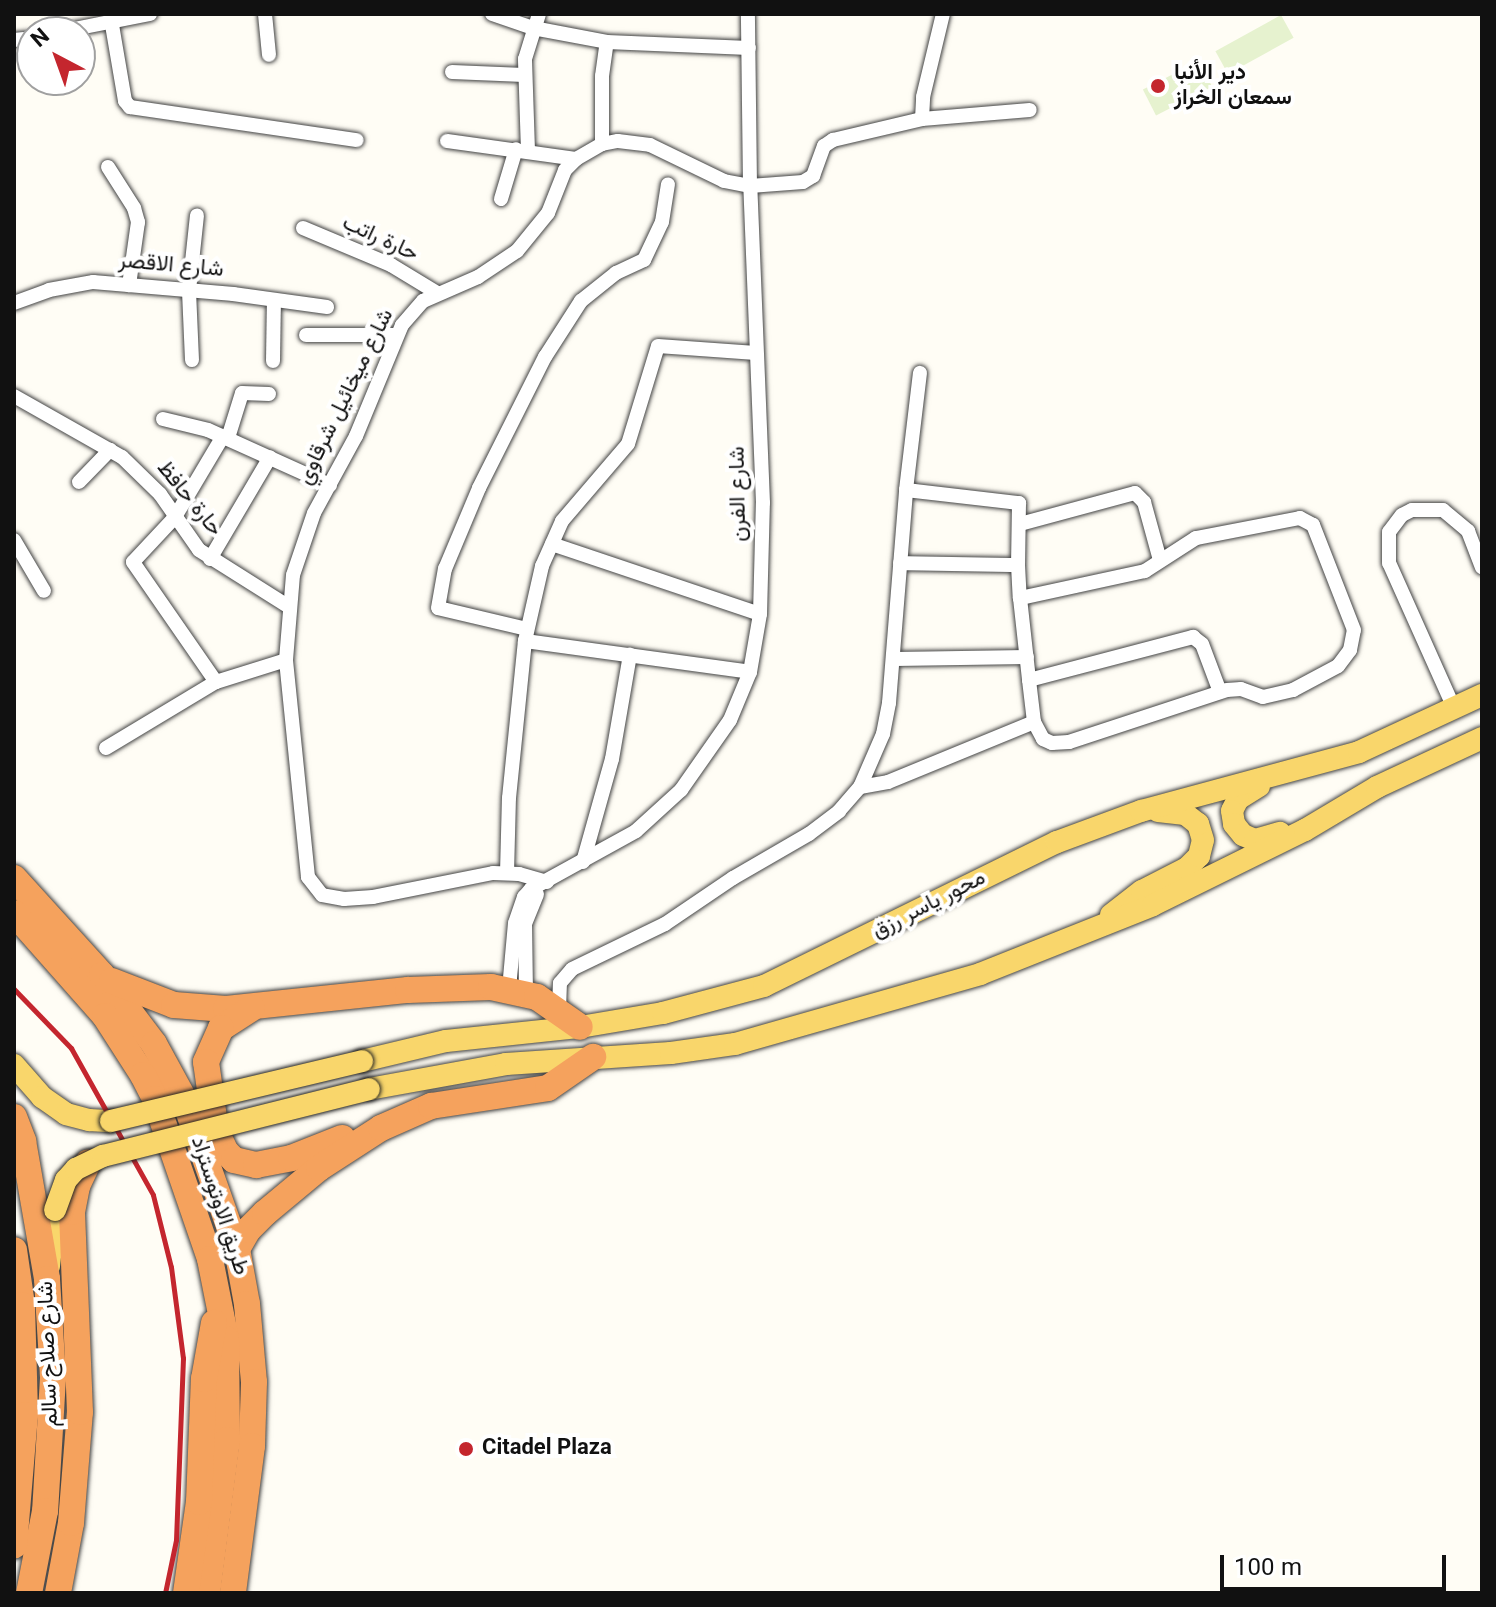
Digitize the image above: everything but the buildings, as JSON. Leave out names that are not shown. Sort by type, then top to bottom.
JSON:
[{"type":"highway","name":"طريق الاوتوستراد","points":[[14,878],[128,1006],[175,1080],[237,1249],[247,1304],[254,1382],[252,1446],[233,1593]]},
{"type":"highway","name":"طريق الاوتوستراد","points":[[14,913],[105,1016],[143,1075],[200,1223],[220,1298],[226,1339],[227,1440],[207,1593]]},
{"type":"highway","points":[[102,975],[137,993],[174,1005],[252,1008],[408,990],[473,986],[517,991],[559,1010],[580,1027]]},
{"type":"highway","points":[[252,1008],[221,1028],[206,1062],[216,1131],[226,1152],[234,1160],[256,1165],[291,1158],[357,1132],[381,1128]]},
{"type":"highway","points":[[237,1249],[248,1230],[265,1213],[319,1168],[381,1128],[431,1106],[548,1088],[572,1075],[593,1057]]},
{"type":"highway","name":"شارع صلاح سالم","points":[[14,1117],[32,1187],[47,1279],[53,1378],[52,1444],[45,1511],[29,1593]]},
{"type":"highway","points":[[58,1593],[71,1523],[80,1412],[72,1212],[77,1186],[88,1162]]},
{"type":"highway","name":"شارع صلاح سالم","points":[[14,1250],[22,1305],[25,1415],[14,1546]]},
{"type":"highway","points":[[186,1593],[201,1472],[204,1379],[220,1298]]},
{"type":"main road","name":"محور ياسر رزق","points":[[14,1065],[42,1097],[66,1114],[111,1121],[446,1041],[580,1027],[663,1013],[776,981],[1025,857],[1141,811],[1359,752],[1482,695]]},
{"type":"main road","points":[[47,1279],[55,1210],[66,1180],[88,1162],[369,1089],[506,1064],[735,1044],[980,974],[1092,932],[1229,869],[1377,787],[1482,738]]},
{"type":"main road","points":[[1282,775],[1238,799],[1232,811],[1238,830],[1248,838],[1262,839],[1325,817]]},
{"type":"main road","points":[[1092,932],[1142,891],[1187,868],[1199,856],[1202,831],[1192,818],[1177,811],[1141,811]]},
{"type":"street","points":[[96,23],[150,14]]},
{"type":"street","points":[[265,14],[269,55]]},
{"type":"street","points":[[492,14],[533,28],[607,42],[749,48]]},
{"type":"street","points":[[501,199],[522,150],[524,75],[533,28],[539,14]]},
{"type":"street","name":"شارع الفرن","points":[[547,882],[636,831],[681,790],[730,720],[750,672],[760,614],[763,503],[750,186],[748,14]]},
{"type":"street","points":[[922,119],[923,97],[943,14]]},
{"type":"street","points":[[111,19],[125,101],[130,107],[357,140]]},
{"type":"street","points":[[602,144],[602,76],[607,42]]},
{"type":"street","points":[[452,72],[524,75]]},
{"type":"street","name":"شارع ميخائيل شرقاوي","points":[[547,882],[507,873],[358,898],[332,899],[313,887],[306,865],[286,660],[289,607],[302,543],[367,411],[396,335],[411,312],[437,293],[492,270],[528,241],[548,213],[565,170],[576,159],[602,144],[618,141],[650,145],[724,181],[750,186],[807,181],[813,176],[828,142],[922,119],[1030,110]]},
{"type":"street","points":[[447,141],[576,159]]},
{"type":"street","points":[[108,167],[134,208],[138,222],[129,285]]},
{"type":"street","points":[[668,184],[662,222],[644,260],[597,285],[567,318],[552,344],[479,488],[445,569],[438,608],[526,635],[630,655],[750,672]]},
{"type":"street","points":[[192,360],[189,290],[197,215]]},
{"type":"street","name":"حارة راتب","points":[[303,228],[391,265],[437,293]]},
{"type":"street","name":"شارع الاقصر","points":[[14,303],[71,284],[93,282],[327,307]]},
{"type":"street","points":[[273,361],[274,300]]},
{"type":"street","points":[[306,335],[396,335]]},
{"type":"street","points":[[507,873],[509,798],[526,635],[542,566],[552,544],[576,501],[628,444],[655,348],[664,345],[756,353]]},
{"type":"street","points":[[559,1010],[560,983],[572,969],[665,924],[733,878],[809,834],[839,811],[860,787],[883,734],[895,659],[906,490],[920,373]]},
{"type":"street","points":[[216,682],[133,562],[175,517],[225,437],[242,393],[269,394]]},
{"type":"street","name":"حارة حافظ","points":[[14,396],[110,450],[142,475],[189,540],[210,559],[289,607]]},
{"type":"street","points":[[163,419],[225,437],[330,485]]},
{"type":"street","points":[[79,482],[110,450]]},
{"type":"street","points":[[210,559],[270,457]]},
{"type":"street","points":[[906,490],[1015,500],[1021,508],[1020,598],[1034,722],[1043,739],[1061,744],[1220,692],[1241,689],[1263,697],[1293,690],[1330,673],[1350,650],[1354,630],[1313,525],[1305,519],[1295,518],[1196,538],[1135,574],[1020,598]]},
{"type":"street","points":[[1020,524],[1135,493],[1144,502],[1160,560]]},
{"type":"street","points":[[1454,708],[1389,563],[1389,532],[1402,515],[1412,510],[1443,510],[1468,531],[1482,567]]},
{"type":"street","points":[[14,540],[44,591]]},
{"type":"street","points":[[552,544],[760,614]]},
{"type":"street","points":[[900,563],[1018,565]]},
{"type":"street","points":[[1029,680],[1193,637],[1202,644],[1220,692]]},
{"type":"street","points":[[583,862],[612,759],[630,655]]},
{"type":"street","points":[[895,659],[1027,657]]},
{"type":"street","points":[[106,748],[216,682],[286,660]]},
{"type":"street","points":[[860,787],[888,782],[1034,722]]},
{"type":"street","points":[[517,991],[525,924],[532,901],[547,882]]},
{"type":"green space","points":[[1281,15],[1294,38],[1228,74],[1215,51]]},
{"type":"green space","points":[[1199,61],[1212,87],[1156,115],[1143,90]]},
{"type":"railway","points":[[14,989],[71,1048],[153,1195],[171,1267],[183,1358],[176,1540],[165,1593]]},
{"type":"place","name":"دير الأنبا سمعان الخراز","points":[[1158,86]]},
{"type":"place","name":"Citadel Plaza","points":[[466,1449]]}]
